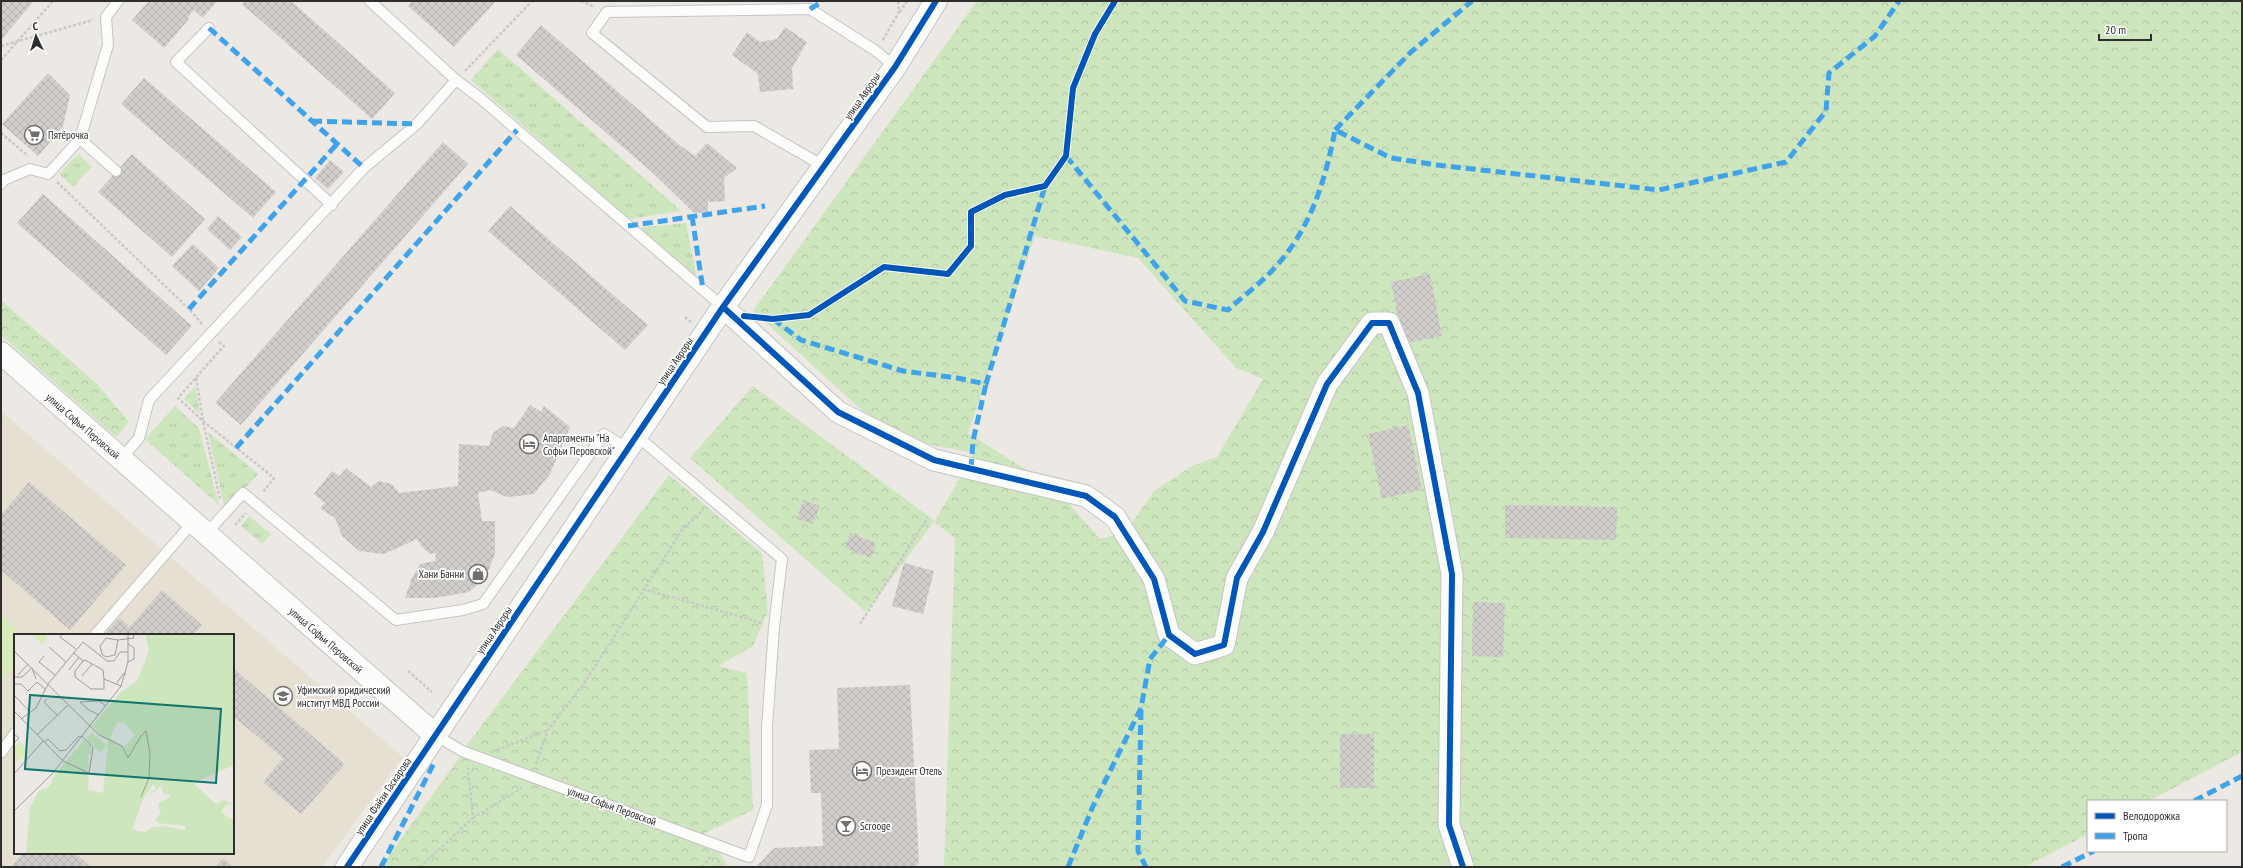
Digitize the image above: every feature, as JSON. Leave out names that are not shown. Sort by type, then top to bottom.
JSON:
[{"type":"street","name":"улица Авроры","points":[[435,736],[723,307],[825,167],[895,67],[936,1]]},
{"type":"street","points":[[723,307],[838,412],[934,460],[1086,496],[1116,517],[1154,579],[1169,635],[1195,654],[1224,646],[1237,578],[1263,532],[1327,384],[1372,323],[1390,323],[1418,393],[1452,574],[1449,825],[1463,867]]},
{"type":"street","name":"улица Софьи Перовской","points":[[1,353],[435,736]]},
{"type":"street","name":"улица Файзи Гаскарова","points":[[348,867],[435,736]]},
{"type":"lane","points":[[2,180],[30,169],[48,174],[80,139],[108,45],[106,17],[118,1]]},
{"type":"lane","points":[[370,1],[456,80],[480,98],[723,307]]},
{"type":"lane","points":[[825,167],[754,126],[707,127],[592,33],[607,12],[810,9],[876,52],[895,67]]},
{"type":"lane","points":[[209,28],[176,62],[332,205]]},
{"type":"lane","points":[[121,459],[139,438],[149,400],[332,205],[364,168],[417,124],[456,80]]},
{"type":"lane","points":[[80,139],[116,171]]},
{"type":"lane","points":[[96,634],[200,528],[223,515],[243,493],[396,620],[463,610],[483,604],[604,434],[632,442],[714,500],[782,558],[774,627]]},
{"type":"lane","name":"улица Софьи Перовской","points":[[435,736],[462,751],[749,857],[767,805],[767,727],[774,627]]},
{"type":"lane","points":[[1,753],[14,734]]},
{"type":"path","points":[[1,60],[53,1]]},
{"type":"path","points":[[456,80],[532,1]]},
{"type":"path","points":[[898,1],[900,12]]},
{"type":"path","points":[[876,52],[907,1]]},
{"type":"path","points":[[1,46],[20,39],[106,17]]},
{"type":"path","points":[[1,133],[48,174],[189,308],[211,335],[224,346],[178,398],[203,421],[274,478],[235,526]]},
{"type":"path","points":[[196,378],[203,421],[223,515]]},
{"type":"path","points":[[420,867],[473,818],[468,762],[548,730],[587,679],[682,530],[714,500]]},
{"type":"path","points":[[860,624],[928,517]]},
{"type":"path","points":[[643,589],[774,627]]},
{"type":"path","points":[[408,672],[432,692]]},
{"type":"shaded area","name":"Уфимский юридический институт МВД России","points":[[1,411],[403,757],[322,867],[1,867]]},
{"type":"green space","points":[[977,1],[2242,1],[2242,752],[2151,800],[2087,800],[2087,835],[2025,867],[944,867],[955,538],[934,522],[866,612],[690,458],[753,386],[935,521],[974,453],[891,437],[753,311]],"holes":[[[1035,236],[1138,258],[1236,368],[1263,379],[1217,457],[1192,466],[1154,491],[1125,533],[1100,539],[1056,489],[968,433]]]},
{"type":"green space","points":[[498,49],[681,211],[629,219],[471,80]]},
{"type":"green space","points":[[78,154],[92,167],[73,187],[59,174]]},
{"type":"green space","points":[[686,223],[697,280],[638,228]]},
{"type":"green space","points":[[1,300],[97,384],[129,422],[116,437],[1,335]]},
{"type":"green space","points":[[195,386],[200,414],[184,399]]},
{"type":"green space","points":[[175,406],[199,428],[219,505],[145,439]]},
{"type":"green space","points":[[208,432],[258,474],[225,510]]},
{"type":"green space","points":[[669,475],[762,553],[768,612],[753,646],[718,666],[747,673],[753,810],[701,835],[464,749]]},
{"type":"green space","points":[[249,516],[271,534],[262,544],[241,526]]},
{"type":"green space","points":[[1,615],[21,634],[14,634],[14,667],[1,682]]},
{"type":"green space","points":[[461,755],[718,849],[728,867],[381,867]]},
{"type":"building","points":[[1,1],[34,1],[1,40]]},
{"type":"building","points":[[149,1],[217,1],[203,18],[194,10],[188,17],[189,19],[164,48],[132,20]]},
{"type":"building","points":[[245,1],[291,1],[395,93],[372,119],[242,4]]},
{"type":"building","points":[[412,1],[496,1],[454,47],[408,6]]},
{"type":"building","points":[[541,25],[678,144],[695,156],[707,143],[737,168],[724,178],[725,201],[708,202],[708,212],[694,213],[653,173],[516,55]]},
{"type":"building","points":[[785,27],[807,42],[792,68],[793,89],[760,92],[758,74],[732,55],[747,32],[760,42],[777,39]]},
{"type":"building","points":[[48,73],[70,95],[63,127],[38,156],[2,124]]},
{"type":"building","points":[[144,78],[276,192],[253,218],[121,104]]},
{"type":"building","points":[[443,142],[468,164],[241,425],[215,403]]},
{"type":"building","points":[[132,154],[205,219],[172,257],[98,192]]},
{"type":"building","points":[[330,160],[344,172],[328,189],[315,178]]},
{"type":"building","points":[[43,194],[192,326],[166,355],[17,223]]},
{"type":"building","points":[[510,206],[648,325],[625,350],[488,231]]},
{"type":"building","points":[[218,216],[242,237],[230,250],[207,229]]},
{"type":"building","points":[[193,244],[219,268],[199,291],[172,266]]},
{"type":"building","points":[[1430,274],[1442,336],[1403,344],[1391,282]]},
{"type":"building","points":[[530,405],[541,412],[544,406],[570,427],[550,474],[534,494],[507,497],[490,490],[478,493],[482,521],[495,521],[495,554],[485,578],[469,592],[434,598],[405,598],[412,578],[420,564],[435,561],[436,553],[430,554],[422,547],[417,539],[384,554],[359,551],[342,536],[335,518],[320,508],[325,503],[314,494],[332,471],[340,476],[346,468],[371,487],[379,481],[392,484],[399,493],[458,486],[459,444],[489,446],[493,433],[503,426],[514,428]]},
{"type":"building","points":[[1408,425],[1422,490],[1382,499],[1368,434]]},
{"type":"building","points":[[29,482],[126,565],[70,630],[1,570],[1,515]]},
{"type":"building","points":[[803,500],[820,506],[813,524],[797,519]]},
{"type":"building","points":[[1505,505],[1617,507],[1616,540],[1505,538]]},
{"type":"building","points":[[850,533],[876,543],[871,558],[845,548]]},
{"type":"building","points":[[904,563],[934,571],[923,614],[892,606]]},
{"type":"building","points":[[162,590],[202,625],[194,634],[105,634],[119,618],[130,627]]},
{"type":"building","points":[[1473,602],[1505,603],[1503,657],[1472,656]]},
{"type":"building","points":[[234,669],[345,764],[301,814],[263,782],[283,758],[234,717]]},
{"type":"building","name":"Президент Отель","points":[[910,685],[919,863],[916,867],[756,867],[774,848],[823,846],[821,793],[811,793],[809,750],[839,749],[837,688]]},
{"type":"building","points":[[1340,734],[1374,734],[1374,788],[1340,788]]},
{"type":"building","points":[[22,854],[76,854],[91,867],[11,867]]},
{"type":"building","points":[[223,858],[233,867],[215,867]]},
{"type":"marked path","points":[[810,9],[823,1]]},
{"type":"marked path","points":[[1335,130],[1411,52],[1472,1]]},
{"type":"marked path","points":[[1066,156],[1185,301],[1228,310],[1272,271],[1289,251],[1299,235],[1308,219],[1322,184],[1335,130],[1391,158],[1437,165],[1659,190],[1786,162],[1826,111],[1829,73],[1875,36],[1899,1]]},
{"type":"marked path","points":[[209,28],[364,168]]},
{"type":"marked path","points":[[312,121],[417,124]]},
{"type":"marked path","points":[[236,448],[517,130]]},
{"type":"marked path","points":[[189,309],[337,144]]},
{"type":"marked path","points":[[773,319],[801,340],[903,371],[957,378],[986,384],[1045,186]]},
{"type":"marked path","points":[[628,226],[765,206]]},
{"type":"marked path","points":[[692,216],[703,290]]},
{"type":"marked path","points":[[971,469],[973,441],[986,384]]},
{"type":"marked path","points":[[1068,867],[1093,806],[1141,708],[1150,659],[1169,635]]},
{"type":"marked path","points":[[1141,710],[1138,851],[1146,867]]},
{"type":"marked path","points":[[381,867],[434,763]]},
{"type":"marked path","points":[[2196,800],[2242,776]]},
{"type":"marked path","points":[[2062,867],[2092,852]]},
{"type":"cycle path","points":[[347,867],[723,307],[895,67],[936,1]]},
{"type":"cycle path","points":[[744,316],[773,319],[809,315],[884,267],[948,274],[971,246],[971,212],[1005,195],[1045,186],[1066,156],[1073,88],[1095,34],[1115,1]]},
{"type":"cycle path","points":[[723,307],[838,412],[934,460],[1086,496],[1115,517],[1154,579],[1169,635],[1195,654],[1224,645],[1237,578],[1263,532],[1327,384],[1372,323],[1389,323],[1418,393],[1452,574],[1449,825],[1463,867]]},
{"type":"place","name":"Пятёрочка","points":[[34,135]]},
{"type":"place","name":"Апартаменты \"На Софьи Перовской\"","points":[[529,444]]},
{"type":"place","name":"Хани Банни","points":[[478,574]]},
{"type":"place","name":"Уфимский юридический институт МВД России","points":[[283,696]]},
{"type":"place","name":"Президент Отель","points":[[862,771]]},
{"type":"place","name":"Scrooge","points":[[846,826]]}]
